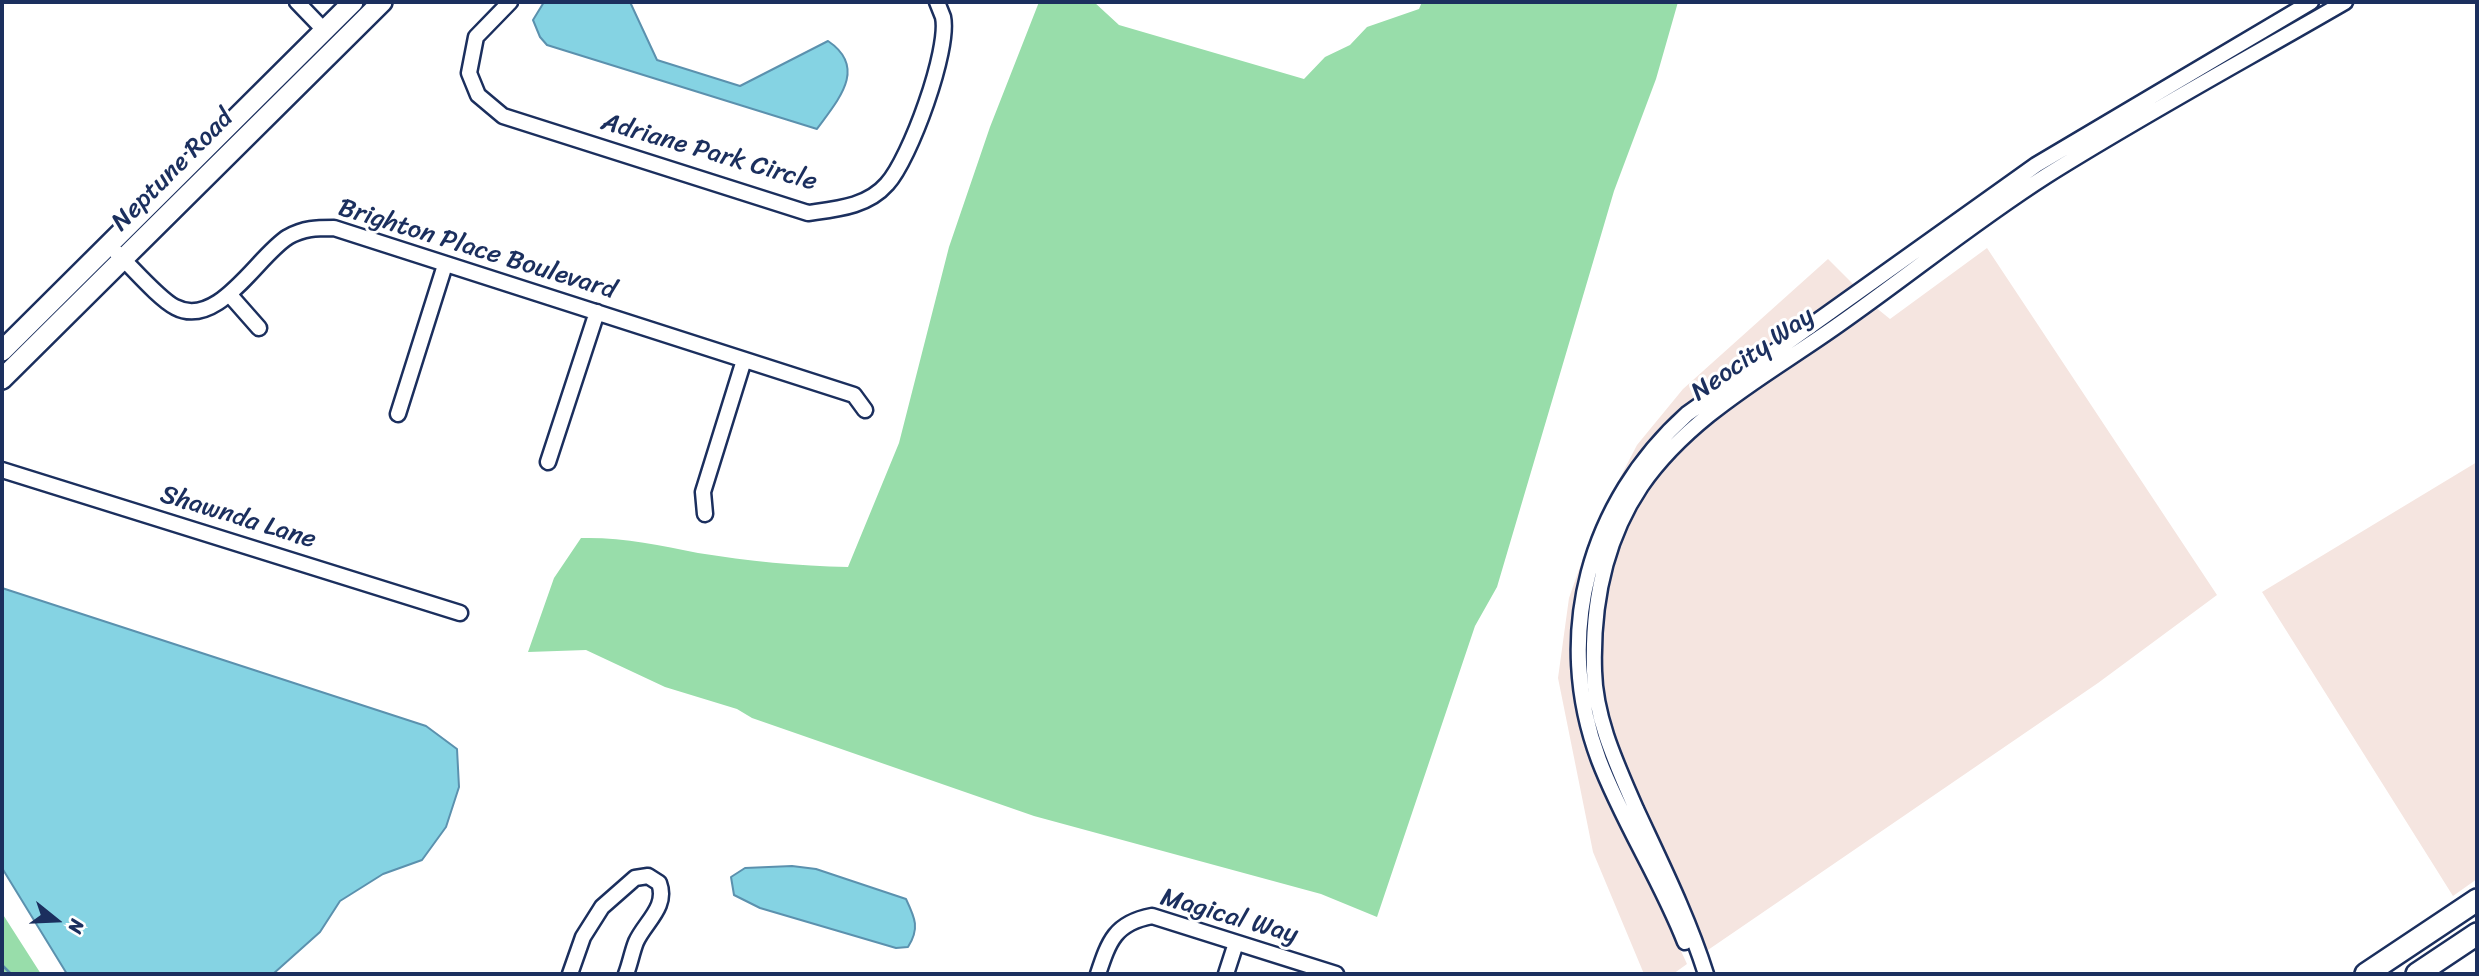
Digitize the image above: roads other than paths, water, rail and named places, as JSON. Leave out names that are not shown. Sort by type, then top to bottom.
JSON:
[{"type":"highway","points":[[2366,974],[2477,900]]},
{"type":"highway","points":[[2417,974],[2477,934]]},
{"type":"main road","name":"Neptune Road","points":[[2,378],[353,2]]},
{"type":"main road","name":"Neptune Road","points":[[2,351],[116,253],[382,2]]},
{"type":"street","points":[[297,2],[324,30]]},
{"type":"street","name":"Adriane Park Circle","points":[[510,2],[477,37],[469,73],[478,95],[503,116],[808,213],[850,207],[887,184],[914,137],[941,53],[943,18],[937,2]]},
{"type":"street","name":"Neocity Way","points":[[1697,974],[1679,927],[1640,852],[1599,761],[1587,719],[1578,662],[1577,636],[1589,565],[1613,505],[1687,414],[1819,318],[2036,165],[2311,2]]},
{"type":"street","name":"Neocity Way","points":[[1706,974],[1691,930],[1611,751],[1601,717],[1594,675],[1594,626],[1604,568],[1650,462],[1715,410],[2043,178],[2345,2]]},
{"type":"street","name":"Brighton Place Boulevard","points":[[116,253],[176,308],[202,310],[229,295],[285,238],[308,228],[334,228],[854,395],[864,410]]},
{"type":"street","points":[[398,414],[445,265]]},
{"type":"street","points":[[229,295],[258,328]]},
{"type":"street","points":[[548,462],[597,313]]},
{"type":"street","points":[[1819,318],[1830,331]]},
{"type":"street","points":[[705,514],[703,492],[744,360]]},
{"type":"street","name":"Shawnda Lane","points":[[2,470],[460,613]]},
{"type":"street","points":[[570,974],[583,937],[602,907],[635,878],[648,876],[659,883],[663,894],[660,906],[637,940],[626,974]]},
{"type":"street","name":"Magical Way","points":[[1098,974],[1105,952],[1117,930],[1133,919],[1152,916],[1336,974]]},
{"type":"street","points":[[1226,974],[1236,943]]},
{"type":"water","points":[[544,2],[630,2],[657,60],[740,86],[828,41],[840,51],[848,73],[840,96],[817,129],[547,45],[540,37],[533,20]]},
{"type":"water","points":[[2,588],[426,726],[457,749],[459,787],[446,827],[422,860],[383,874],[340,901],[320,932],[273,974],[67,974],[2,868]]},
{"type":"water","points":[[792,866],[816,869],[906,899],[915,923],[914,934],[908,947],[896,948],[760,908],[734,895],[731,877],[745,868]]},
{"type":"waterway","points":[[2,965],[11,974]]}]
